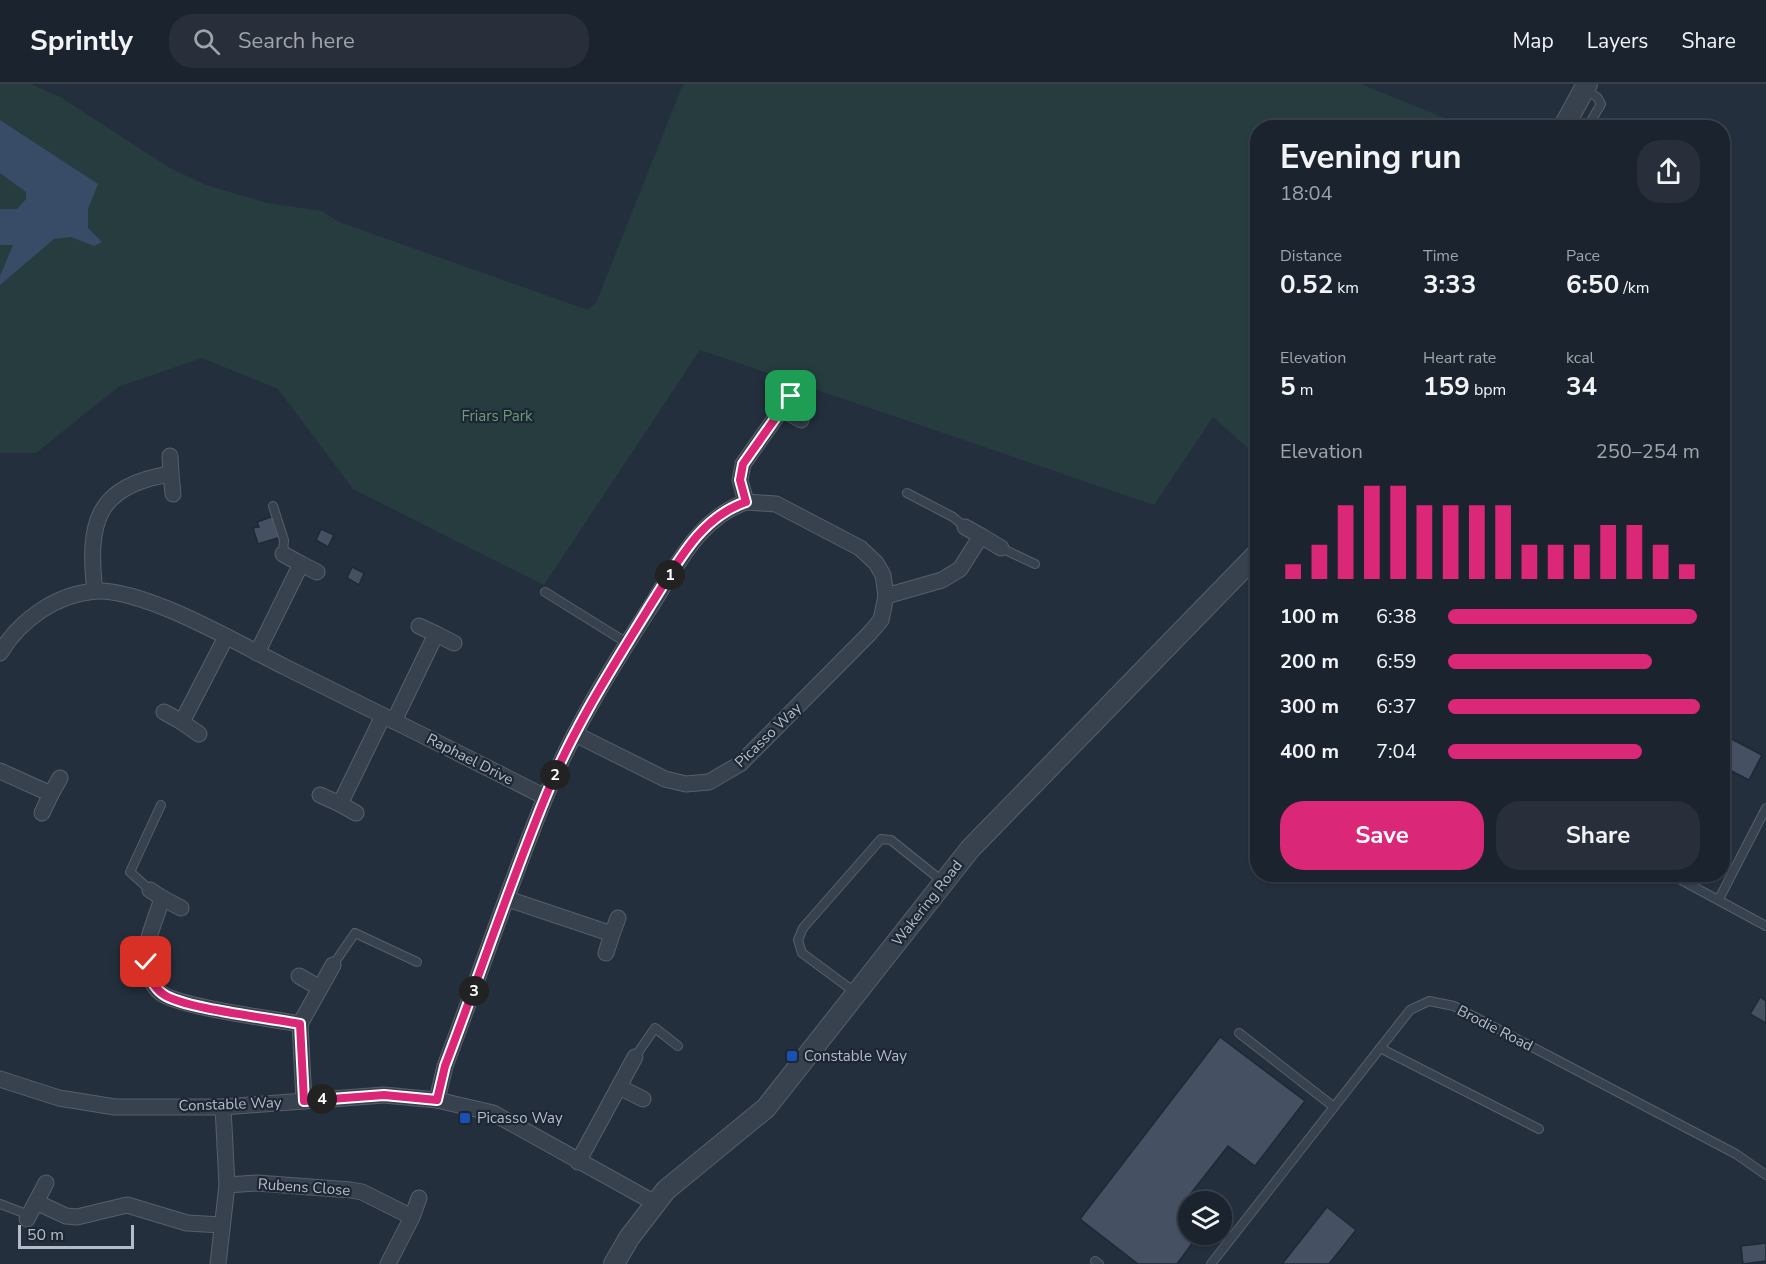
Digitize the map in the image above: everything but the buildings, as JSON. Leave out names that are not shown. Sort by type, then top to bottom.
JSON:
[{"type":"street","points":[[1567,120],[1586,87]]},
{"type":"street","points":[[746,502],[740,480],[743,464],[787,402],[801,420]]},
{"type":"street","points":[[170,456],[173,494]]},
{"type":"street","points":[[95,591],[91,545],[102,512],[113,495],[129,484],[171,474]]},
{"type":"street","points":[[437,1100],[445,1066],[545,797],[575,734],[627,643],[705,526],[719,514],[746,502],[776,504],[860,548],[876,563],[883,575],[886,596],[942,580],[960,569],[981,537]]},
{"type":"street","points":[[965,527],[1001,548]]},
{"type":"street","points":[[283,554],[317,572]]},
{"type":"street","name":"Wakering Road","points":[[614,1264],[655,1203],[678,1179],[766,1107],[943,882],[1008,809],[1250,561]]},
{"type":"street","points":[[257,653],[301,564]]},
{"type":"street","name":"Raphael Drive","points":[[0,653],[21,625],[38,612],[62,601],[95,591],[120,594],[151,602],[545,797]]},
{"type":"street","name":"Picasso Way","points":[[575,734],[665,779],[686,784],[709,782],[740,765],[869,634],[881,620],[886,596]]},
{"type":"street","points":[[418,626],[454,643]]},
{"type":"street","points":[[340,804],[436,634]]},
{"type":"street","points":[[182,722],[225,637]]},
{"type":"street","points":[[164,712],[199,734]]},
{"type":"street","points":[[0,771],[51,794]]},
{"type":"street","points":[[42,813],[60,778]]},
{"type":"street","points":[[320,795],[356,813]]},
{"type":"street","points":[[181,908],[156,894],[146,962],[150,978],[161,993],[180,1002],[300,1024]]},
{"type":"street","points":[[508,899],[612,934]]},
{"type":"street","points":[[606,953],[618,918]]},
{"type":"street","points":[[304,1101],[300,1024],[333,965]]},
{"type":"street","points":[[299,976],[320,988]]},
{"type":"street","points":[[579,1162],[635,1057]]},
{"type":"street","name":"Constable Way","points":[[0,1079],[36,1092],[115,1107],[223,1107],[384,1095],[437,1100],[494,1113],[655,1203]]},
{"type":"street","points":[[619,1087],[643,1099]]},
{"type":"street","points":[[218,1264],[227,1185],[223,1107]]},
{"type":"street","points":[[46,1183],[31,1212],[76,1216],[127,1205],[187,1223],[222,1225]]},
{"type":"street","name":"Rubens Close","points":[[227,1185],[257,1183],[351,1190],[362,1192],[412,1217]]},
{"type":"street","points":[[388,1264],[419,1198]]},
{"type":"lane","points":[[1586,87],[1601,104],[1592,120]]},
{"type":"lane","points":[[907,493],[953,517],[965,527]]},
{"type":"lane","points":[[273,506],[284,540],[283,554]]},
{"type":"lane","points":[[1001,548],[1035,564]]},
{"type":"lane","points":[[545,592],[627,643]]},
{"type":"lane","points":[[156,894],[130,872],[161,805]]},
{"type":"lane","points":[[1730,878],[1766,808]]},
{"type":"lane","points":[[857,994],[802,953],[798,940],[803,928],[881,839],[896,844],[943,882]]},
{"type":"lane","points":[[1686,882],[1766,926]]},
{"type":"lane","points":[[1719,899],[1728,882]]},
{"type":"lane","points":[[333,965],[355,933],[417,963]]},
{"type":"lane","name":"Brodie Road","points":[[1211,1264],[1410,1010],[1430,1001],[1442,1002],[1736,1154],[1766,1175]]},
{"type":"lane","points":[[635,1057],[655,1028],[678,1046]]},
{"type":"lane","points":[[1239,1033],[1334,1107]]},
{"type":"lane","points":[[1380,1048],[1539,1128]]},
{"type":"lane","points":[[0,1204],[31,1212]]},
{"type":"green space","name":"Friars Park","points":[[0,84],[31,84],[60,97],[170,168],[206,185],[267,203],[322,211],[339,222],[588,310],[596,303],[683,84],[1361,84],[1450,120],[1250,120],[1250,450],[1213,417],[1154,505],[700,350],[544,585],[353,489],[278,389],[202,358],[118,387],[36,453],[0,453]]},
{"type":"water","points":[[0,120],[98,184],[88,209],[88,228],[102,242],[94,246],[71,237],[54,239],[0,285],[0,276],[13,245],[0,245],[0,209],[17,209],[26,199],[26,192],[0,173]]},
{"type":"place","name":"Constable Way","points":[[792,1056]]},
{"type":"place","name":"Picasso Way","points":[[465,1118]]},
{"type":"route","points":[[146,962],[150,978],[155,986],[161,993],[180,1002],[300,1024],[304,1101],[384,1095],[437,1100],[445,1066],[545,797],[575,734],[611,669],[690,545],[705,526],[719,514],[746,502],[740,480],[743,464],[791,396]]}]
